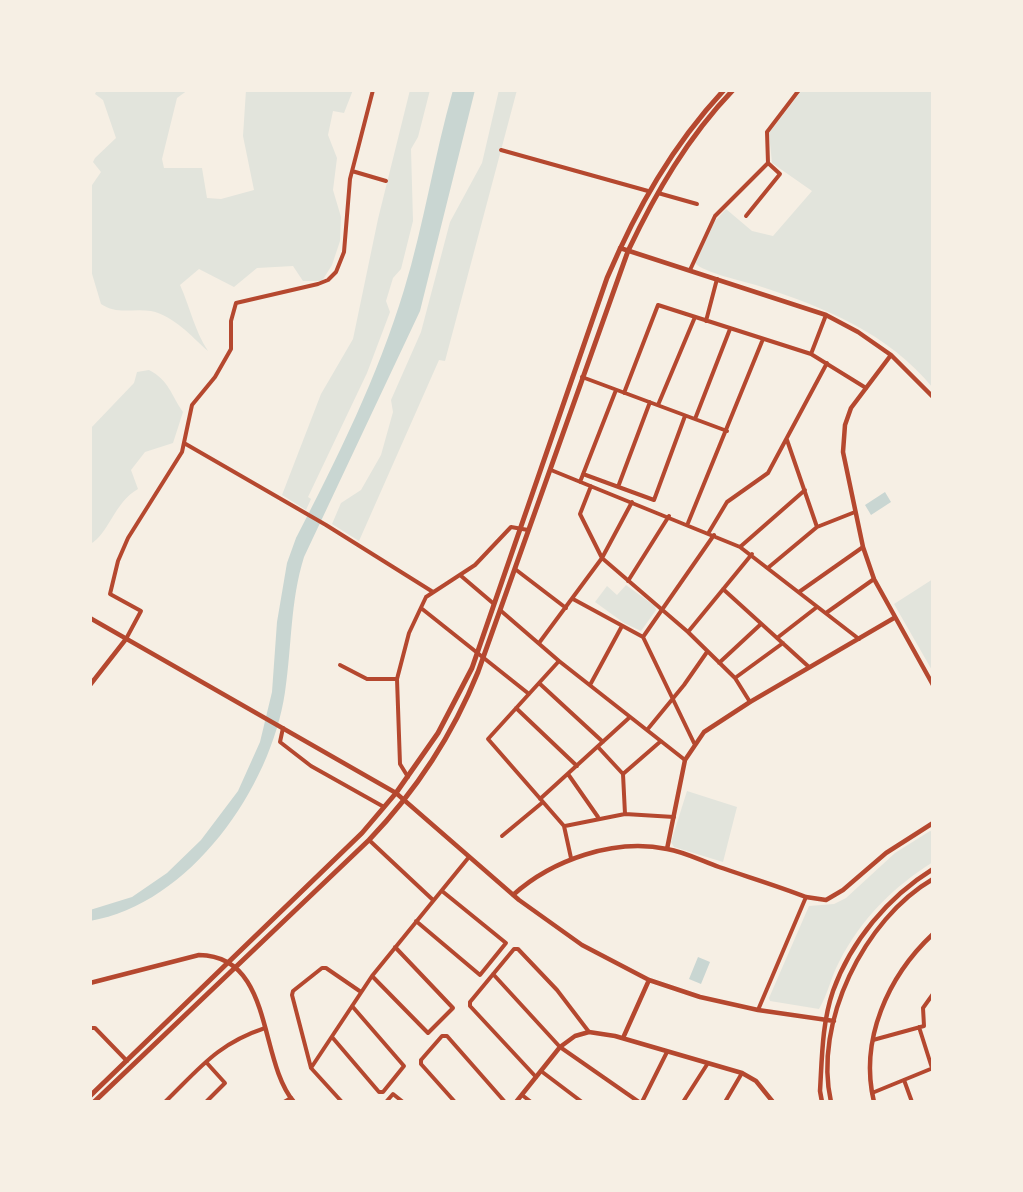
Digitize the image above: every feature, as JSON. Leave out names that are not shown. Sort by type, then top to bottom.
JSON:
[{"type":"main road","points":[[90,1096],[329,867],[384,808],[438,733],[460,693],[495,605],[607,278],[620,248],[648,191],[704,112],[724,90]]},
{"type":"main road","points":[[94,1102],[369,840],[405,800],[468,696],[551,470],[628,250],[656,193],[709,116],[733,90]]},
{"type":"street","points":[[90,685],[126,639],[141,611],[110,594],[118,561],[132,530],[182,452],[186,421],[192,405],[231,349],[231,321],[236,303],[318,284],[328,280],[336,273],[344,252],[352,171],[373,90]]},
{"type":"street","points":[[747,216],[780,174],[768,163],[767,132],[799,90]]},
{"type":"street","points":[[501,150],[648,191]]},
{"type":"street","points":[[690,270],[715,216],[768,163]]},
{"type":"street","points":[[352,171],[386,181]]},
{"type":"street","points":[[656,193],[697,204]]},
{"type":"street","points":[[620,248],[826,315],[858,332],[891,356],[933,397]]},
{"type":"street","points":[[706,321],[717,279]]},
{"type":"street","points":[[624,393],[658,305],[811,354],[866,388]]},
{"type":"street","points":[[811,354],[826,315]]},
{"type":"street","points":[[658,405],[695,317]]},
{"type":"street","points":[[695,419],[730,328]]},
{"type":"street","points":[[688,524],[763,339]]},
{"type":"street","points":[[891,356],[851,408],[843,439],[855,512],[863,547],[874,579],[933,685]]},
{"type":"street","points":[[643,637],[712,533],[727,502],[768,473],[827,363]]},
{"type":"street","points":[[582,377],[727,431]]},
{"type":"street","points":[[580,482],[616,390]]},
{"type":"street","points":[[618,487],[650,402]]},
{"type":"street","points":[[583,474],[654,500],[685,416]]},
{"type":"street","points":[[787,440],[817,527]]},
{"type":"street","points":[[184,443],[326,525],[432,592]]},
{"type":"street","points":[[551,470],[712,533],[740,547],[769,567],[859,639]]},
{"type":"street","points":[[591,486],[580,514],[602,558],[688,632],[735,678],[750,702]]},
{"type":"street","points":[[740,547],[805,490]]},
{"type":"street","points":[[538,643],[602,558],[632,502]]},
{"type":"street","points":[[769,567],[817,527],[855,512]]},
{"type":"street","points":[[628,581],[669,516]]},
{"type":"street","points":[[408,777],[400,764],[397,679],[404,649],[421,608],[432,592],[484,557],[511,527],[529,530]]},
{"type":"street","points":[[799,592],[863,547]]},
{"type":"street","points":[[688,632],[752,554]]},
{"type":"street","points":[[515,569],[566,608]]},
{"type":"street","points":[[460,575],[495,605]]},
{"type":"street","points":[[826,613],[874,579]]},
{"type":"street","points":[[723,589],[809,667]]},
{"type":"street","points":[[573,599],[643,637],[694,743]]},
{"type":"street","points":[[777,638],[817,607]]},
{"type":"street","points":[[421,608],[529,694]]},
{"type":"street","points":[[500,610],[559,662],[686,760]]},
{"type":"street","points":[[90,618],[396,793],[513,895],[582,945],[649,980],[700,997],[758,1010],[834,1021]]},
{"type":"street","points":[[667,849],[686,760],[694,743],[704,732],[750,702],[894,618]]},
{"type":"street","points":[[719,663],[762,624]]},
{"type":"street","points":[[590,685],[622,626]]},
{"type":"street","points":[[735,678],[783,643]]},
{"type":"street","points":[[647,730],[707,652]]},
{"type":"street","points":[[559,662],[488,739],[564,826],[571,858]]},
{"type":"street","points":[[340,665],[367,679],[397,679]]},
{"type":"street","points":[[539,683],[603,742]]},
{"type":"street","points":[[516,708],[577,766]]},
{"type":"street","points":[[502,836],[630,717]]},
{"type":"street","points":[[281,727],[280,742],[311,766],[384,808]]},
{"type":"street","points":[[624,774],[661,741]]},
{"type":"street","points":[[598,747],[624,774],[625,814]]},
{"type":"street","points":[[567,774],[598,817]]},
{"type":"street","points":[[564,826],[598,817],[625,814],[674,817]]},
{"type":"street","points":[[513,895],[551,867],[571,858],[622,848],[667,849],[807,897],[826,900],[843,890],[886,853],[933,823]]},
{"type":"street","points":[[369,840],[433,900]]},
{"type":"street","points":[[311,1068],[372,976],[469,856]]},
{"type":"street","points":[[822,1102],[820,1091],[826,1020],[833,992],[862,935],[887,905],[917,879],[933,869]]},
{"type":"street","points":[[831,1102],[828,1091],[829,1054],[834,1021],[845,985],[868,941],[894,911],[933,879]]},
{"type":"street","points":[[416,921],[480,975],[506,943],[442,891]]},
{"type":"street","points":[[758,1010],[807,897]]},
{"type":"street","points":[[873,1102],[871,1093],[873,1040],[888,992],[905,965],[933,934]]},
{"type":"street","points":[[372,976],[428,1033],[432,1033],[453,1008],[395,947]]},
{"type":"street","points":[[536,1077],[470,1006],[470,1002],[514,949],[518,949],[557,990],[589,1032]]},
{"type":"street","points":[[90,983],[199,955],[209,955],[229,963],[250,985],[282,1083],[292,1100],[284,1102]]},
{"type":"street","points":[[342,1102],[311,1068],[293,991],[322,968],[326,968],[361,992]]},
{"type":"street","points":[[493,974],[560,1047],[640,1102],[667,1052]]},
{"type":"street","points":[[623,1038],[649,980]]},
{"type":"street","points":[[873,1040],[924,1026],[923,1008],[933,994]]},
{"type":"street","points":[[332,1036],[379,1092],[383,1092],[404,1066],[352,1006]]},
{"type":"street","points":[[871,1093],[932,1068],[920,1027]]},
{"type":"street","points":[[90,1028],[95,1028],[127,1061]]},
{"type":"street","points":[[165,1102],[223,1046],[241,1036],[265,1028]]},
{"type":"street","points":[[516,1102],[560,1047],[575,1036],[589,1032],[623,1038],[742,1073],[756,1081],[773,1102]]},
{"type":"street","points":[[455,1102],[421,1064],[421,1060],[442,1036],[447,1036],[505,1102]]},
{"type":"street","points":[[206,1062],[225,1083],[206,1102]]},
{"type":"street","points":[[683,1102],[708,1063]]},
{"type":"street","points":[[541,1071],[582,1102]]},
{"type":"street","points":[[725,1102],[742,1073]]},
{"type":"street","points":[[904,1080],[912,1102]]},
{"type":"street","points":[[386,1102],[393,1094],[397,1094],[404,1102]]},
{"type":"street","points":[[522,1095],[531,1102]]},
{"type":"shaded area","points":[[97,90],[188,90],[177,98],[162,159],[164,168],[202,168],[207,198],[221,199],[254,190],[243,136],[246,90],[353,90],[344,113],[333,111],[328,135],[337,158],[333,190],[341,217],[340,241],[332,265],[322,281],[303,281],[293,266],[257,268],[234,287],[199,269],[180,285],[196,328],[208,351],[182,327],[167,317],[151,311],[125,311],[101,304],[90,267],[90,188],[101,172],[93,162],[95,158],[116,138],[103,100],[95,94]]},
{"type":"shaded area","points":[[410,90],[430,90],[418,137],[411,149],[413,221],[401,269],[393,278],[386,301],[390,312],[367,373],[308,497],[311,499],[306,510],[282,495],[321,394],[353,339],[378,219]]},
{"type":"shaded area","points":[[453,90],[475,90],[420,311],[304,557],[294,607],[285,692],[277,729],[263,766],[244,802],[220,836],[192,866],[161,892],[127,910],[90,921],[90,910],[132,897],[167,873],[201,840],[238,791],[260,742],[272,692],[277,622],[287,563],[296,538],[356,417],[394,322],[411,265]]},
{"type":"shaded area","points":[[499,90],[517,90],[445,361],[439,360],[359,541],[332,524],[341,503],[361,490],[381,455],[393,412],[391,400],[421,332],[450,222],[482,163]]},
{"type":"shaded area","points":[[802,90],[933,90],[933,388],[896,352],[854,324],[807,303],[715,273],[695,263],[715,221],[726,209],[752,231],[773,236],[812,191],[772,163],[769,133]]},
{"type":"shaded area","points":[[149,370],[161,378],[183,412],[173,443],[145,452],[131,470],[138,489],[123,502],[102,534],[90,544],[90,429],[134,383],[137,372]]},
{"type":"shaded area","points":[[885,492],[891,502],[871,515],[865,505]]},
{"type":"shaded area","points":[[933,579],[933,672],[894,604]]},
{"type":"shaded area","points":[[626,585],[655,606],[656,610],[641,631],[624,623],[595,602],[607,586],[617,595]]},
{"type":"shaded area","points":[[687,791],[737,807],[723,862],[674,847],[671,842]]},
{"type":"shaded area","points":[[930,831],[933,832],[933,862],[891,893],[857,932],[839,962],[819,1009],[770,1001],[769,998],[809,906],[834,904],[846,898],[895,853]]},
{"type":"shaded area","points":[[698,957],[710,962],[701,984],[689,979]]}]
